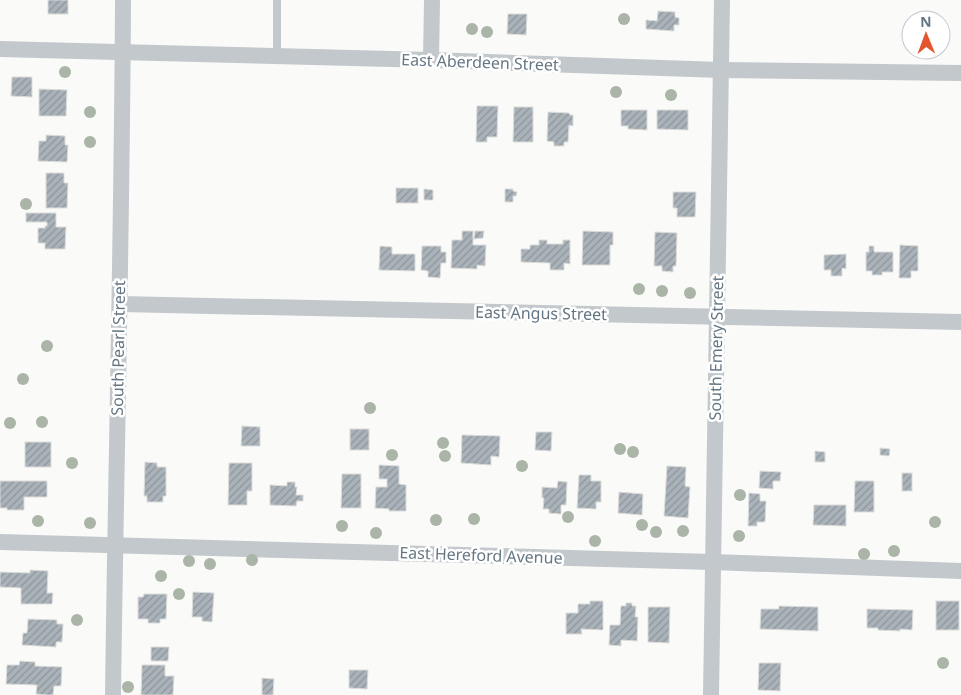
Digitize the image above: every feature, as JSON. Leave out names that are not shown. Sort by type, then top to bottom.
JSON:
[{"type":"street","name":"South Pearl Street","points":[[113,695],[120,304],[122,0]]},
{"type":"street","points":[[431,60],[432,0]]},
{"type":"street","name":"South Emery Street","points":[[711,695],[722,0]]},
{"type":"street","name":"East Aberdeen Street","points":[[0,49],[431,60],[721,70],[961,74]]},
{"type":"street","name":"East Angus Street","points":[[120,304],[961,322]]},
{"type":"street","name":"East Hereford Avenue","points":[[0,542],[961,570]]},
{"type":"lane","points":[[277,0],[277,56]]},
{"type":"building","points":[[48,0],[68,0],[68,14],[48,14]]},
{"type":"building","points":[[658,11],[675,12],[675,17],[679,18],[679,25],[674,25],[674,31],[646,29],[646,20],[657,21]]},
{"type":"building","points":[[508,14],[527,14],[526,35],[507,34]]},
{"type":"building","points":[[12,77],[32,77],[32,97],[11,96]]},
{"type":"building","points":[[39,89],[67,90],[66,116],[39,116]]},
{"type":"building","points":[[477,106],[498,106],[497,137],[487,137],[487,142],[476,142]]},
{"type":"building","points":[[514,107],[533,107],[533,142],[513,142]]},
{"type":"building","points":[[621,110],[647,110],[647,130],[628,129],[628,126],[621,126]]},
{"type":"building","points":[[657,110],[688,110],[688,130],[657,129]]},
{"type":"building","points":[[548,112],[569,113],[573,115],[573,126],[569,125],[568,142],[564,142],[564,146],[554,146],[554,142],[547,141]]},
{"type":"building","points":[[46,135],[65,136],[65,145],[68,145],[67,162],[38,161],[39,141],[46,141]]},
{"type":"building","points":[[46,173],[64,173],[64,183],[68,183],[67,208],[46,208]]},
{"type":"building","points":[[396,188],[418,188],[418,203],[396,203]]},
{"type":"building","points":[[424,189],[433,190],[433,200],[424,200]]},
{"type":"building","points":[[505,189],[513,189],[513,191],[517,192],[516,196],[513,196],[513,202],[505,202]]},
{"type":"building","points":[[673,192],[696,192],[695,217],[677,217],[677,208],[673,208]]},
{"type":"building","points":[[26,213],[56,213],[56,227],[66,227],[65,249],[45,249],[45,243],[38,243],[38,228],[45,228],[47,222],[26,222]]},
{"type":"building","points":[[462,231],[473,231],[473,245],[486,245],[485,266],[477,265],[477,269],[451,268],[452,240],[462,240]]},
{"type":"building","points":[[475,231],[484,231],[483,238],[474,239]]},
{"type":"building","points":[[583,231],[613,232],[613,245],[610,245],[610,265],[582,265]]},
{"type":"building","points":[[655,232],[677,233],[676,266],[673,266],[673,272],[662,271],[662,266],[654,266]]},
{"type":"building","points":[[539,240],[547,240],[547,244],[563,244],[563,240],[570,240],[570,264],[564,263],[564,270],[550,270],[550,263],[521,262],[521,249],[530,249],[530,245],[539,245]]},
{"type":"building","points":[[900,245],[918,246],[918,271],[911,271],[911,278],[899,278]]},
{"type":"building","points":[[380,246],[392,247],[392,254],[415,254],[415,271],[379,270]]},
{"type":"building","points":[[422,246],[441,246],[441,252],[446,252],[446,263],[441,263],[440,278],[428,277],[428,271],[421,270]]},
{"type":"building","points":[[869,246],[874,246],[874,252],[893,252],[893,272],[882,272],[882,275],[872,275],[872,271],[866,271],[866,252],[869,252]]},
{"type":"building","points":[[846,254],[846,269],[842,268],[842,276],[831,276],[831,270],[824,270],[824,255]]},
{"type":"building","points":[[242,426],[260,427],[260,446],[241,446]]},
{"type":"building","points":[[350,429],[369,429],[369,450],[350,450]]},
{"type":"building","points":[[536,432],[552,432],[551,451],[535,450]]},
{"type":"building","points":[[462,435],[500,436],[499,457],[491,456],[491,465],[461,463]]},
{"type":"building","points":[[25,442],[51,442],[51,467],[25,467]]},
{"type":"building","points":[[880,448],[890,449],[889,456],[880,455]]},
{"type":"building","points":[[815,451],[825,452],[825,462],[815,462]]},
{"type":"building","points":[[145,462],[157,463],[157,467],[166,467],[166,496],[163,496],[163,502],[147,502],[147,496],[144,496]]},
{"type":"building","points":[[229,463],[252,463],[252,491],[247,491],[247,505],[228,505]]},
{"type":"building","points":[[379,465],[399,466],[399,484],[406,485],[406,511],[389,511],[389,509],[375,508],[376,487],[387,487],[387,479],[379,479]]},
{"type":"building","points":[[667,466],[686,467],[685,486],[690,487],[688,518],[664,516]]},
{"type":"building","points":[[760,471],[781,472],[780,481],[773,481],[773,489],[759,488]]},
{"type":"building","points":[[902,473],[912,473],[912,491],[902,491]]},
{"type":"building","points":[[342,474],[361,474],[361,508],[341,508]]},
{"type":"building","points":[[579,475],[591,475],[591,481],[601,481],[601,502],[596,502],[596,509],[577,508]]},
{"type":"building","points":[[0,481],[47,481],[47,497],[24,497],[24,510],[0,508]]},
{"type":"building","points":[[558,481],[567,482],[566,505],[561,505],[561,514],[549,513],[549,509],[543,509],[542,487],[557,488]]},
{"type":"building","points":[[855,481],[874,481],[874,512],[854,512]]},
{"type":"building","points":[[287,482],[295,482],[295,487],[297,487],[296,495],[303,495],[303,501],[297,501],[296,506],[270,505],[270,485],[287,486]]},
{"type":"building","points":[[619,492],[643,494],[642,515],[618,513]]},
{"type":"building","points":[[749,493],[760,494],[760,501],[766,501],[765,522],[757,522],[757,526],[748,526]]},
{"type":"building","points":[[814,505],[846,505],[846,526],[813,525]]},
{"type":"building","points":[[30,570],[48,571],[47,593],[53,593],[52,604],[21,604],[21,588],[0,587],[0,572],[30,573]]},
{"type":"building","points":[[193,592],[214,593],[212,622],[202,621],[202,617],[192,617]]},
{"type":"building","points":[[144,594],[167,594],[166,619],[160,619],[160,623],[148,623],[148,619],[138,619],[138,597],[143,597]]},
{"type":"building","points":[[590,601],[603,601],[603,630],[581,629],[582,634],[566,634],[566,613],[578,613],[578,604],[590,604]]},
{"type":"building","points":[[936,601],[959,601],[959,630],[936,630]]},
{"type":"building","points":[[626,603],[632,603],[632,606],[636,606],[635,617],[638,617],[637,641],[621,640],[621,646],[609,645],[610,625],[620,625],[621,606],[626,606]]},
{"type":"building","points":[[779,606],[818,607],[818,631],[760,629],[761,609],[779,609]]},
{"type":"building","points":[[648,607],[670,607],[669,643],[648,642]]},
{"type":"building","points":[[867,609],[913,610],[912,630],[900,629],[900,631],[867,628]]},
{"type":"building","points":[[28,619],[57,620],[57,624],[63,624],[62,642],[56,642],[56,647],[22,645],[23,633],[27,633]]},
{"type":"building","points":[[151,647],[169,647],[168,661],[151,661]]},
{"type":"building","points":[[20,661],[35,662],[35,666],[62,667],[61,686],[54,686],[53,695],[47,695],[36,694],[37,685],[6,684],[7,665],[19,665]]},
{"type":"building","points":[[759,663],[781,663],[780,691],[758,690]]},
{"type":"building","points":[[142,665],[165,665],[165,676],[174,676],[173,695],[141,695]]},
{"type":"building","points":[[349,670],[368,670],[367,689],[349,688]]},
{"type":"building","points":[[262,678],[274,679],[273,695],[262,695]]}]
